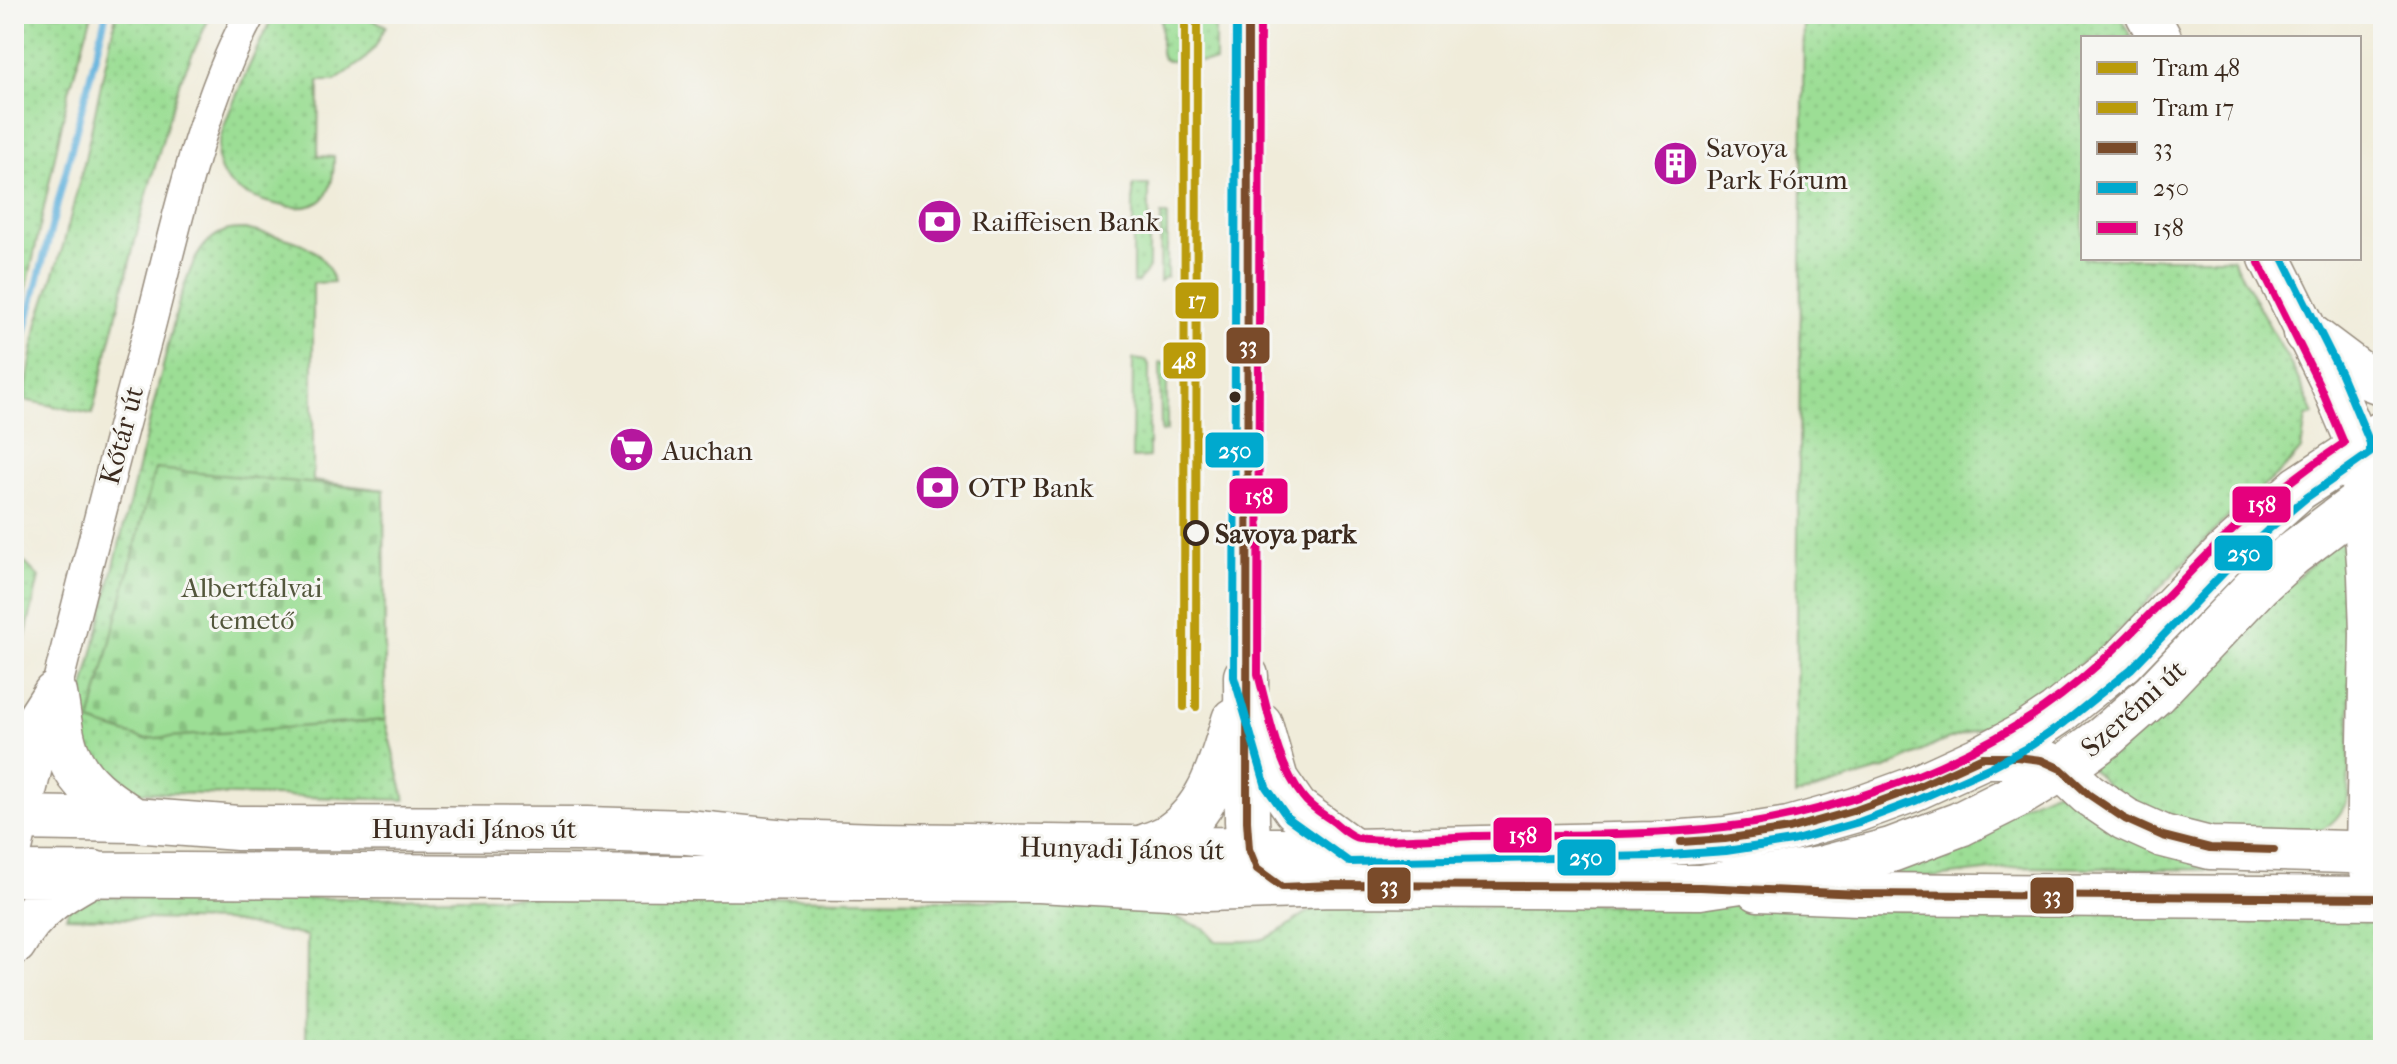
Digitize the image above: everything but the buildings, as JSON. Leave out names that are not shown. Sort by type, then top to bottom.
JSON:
[{"type":"main road","points":[[2147,14],[2159,36]]},
{"type":"main road","points":[[2271,260],[2346,414],[2371,440],[2376,492],[2369,575],[2371,633],[2367,725],[2374,883],[2383,897]]},
{"type":"main road","points":[[2306,333],[2362,375],[2383,383]]},
{"type":"main road","name":"Szerémi út","points":[[1983,757],[2026,734],[2086,691],[2122,661],[2261,520],[2299,488],[2371,440]]},
{"type":"main road","name":"Szerémi út","points":[[1700,887],[1820,869],[1891,850],[1960,824],[2018,795],[2105,737],[2154,694],[2258,585],[2317,535],[2376,492]]},
{"type":"main road","points":[[1141,848],[1170,836],[1205,802],[1221,764],[1246,676]]},
{"type":"main road","points":[[1246,676],[1249,849],[1257,869],[1282,887]]},
{"type":"main road","points":[[1246,676],[1276,780],[1296,809],[1353,851]]},
{"type":"main road","points":[[14,758],[55,694]]},
{"type":"main road","points":[[55,694],[67,754],[80,776],[99,797],[134,820]]},
{"type":"main road","name":"Hunyadi János út","points":[[18,820],[134,820],[238,828],[587,829],[687,832],[786,842],[879,845],[1353,851],[1655,844],[1725,839],[1789,829],[1911,790],[1983,757],[2017,757],[2041,760],[2061,769],[2088,794],[2125,819],[2163,836],[2210,848],[2375,853]]},
{"type":"main road","points":[[14,873],[29,858],[86,847],[238,828]]},
{"type":"main road","name":"Hunyadi János út","points":[[14,873],[1038,880],[1173,888],[1333,885],[1700,887],[1860,894],[2383,897]]},
{"type":"main road","points":[[14,943],[34,914],[56,894],[94,873]]},
{"type":"street","name":"Kőtár út","points":[[14,862],[18,820],[55,694],[185,194],[212,104],[250,14]]},
{"type":"street","points":[[1246,676],[1248,14]]},
{"type":"green space","points":[[14,14],[92,14],[68,95],[14,348]]},
{"type":"green space","points":[[116,14],[211,14],[179,83],[145,201],[92,414],[24,400],[38,322],[63,246]]},
{"type":"green space","points":[[274,14],[362,14],[386,26],[364,60],[335,81],[319,81],[318,156],[334,157],[333,171],[328,193],[315,205],[305,207],[279,205],[246,194],[228,181],[218,162],[219,143],[226,120]]},
{"type":"green space","points":[[1161,14],[1215,14],[1215,62],[1163,59]]},
{"type":"green space","points":[[1804,14],[2118,14],[2131,36],[2081,36],[2081,260],[2233,260],[2296,374],[2314,415],[2306,417],[2301,450],[2221,524],[2107,643],[2040,697],[2000,721],[1939,743],[1885,769],[1795,796]]},
{"type":"green space","points":[[1133,185],[1149,185],[1149,268],[1138,282],[1133,283]]},
{"type":"green space","points":[[1161,215],[1167,215],[1167,276],[1160,281]]},
{"type":"green space","points":[[245,229],[287,239],[310,249],[328,268],[334,282],[313,283],[313,481],[384,490],[385,720],[405,800],[138,792],[103,784],[75,725],[185,284],[194,262],[207,243],[226,231]]},
{"type":"green space","points":[[1133,359],[1147,361],[1149,365],[1149,457],[1132,458]]},
{"type":"green space","points":[[1160,362],[1167,365],[1167,431],[1161,432]]},
{"type":"green space","name":"Albertfalvai temető","points":[[155,469],[384,490],[385,720],[144,739],[90,722]]},
{"type":"green space","points":[[2336,541],[2348,549],[2354,575],[2348,798],[2336,818],[2317,832],[2194,829],[2111,790],[2090,767]]},
{"type":"green space","points":[[14,560],[25,563],[39,577],[14,686]]},
{"type":"green space","points":[[2057,790],[2228,870],[2018,867],[1935,877],[1865,873]]},
{"type":"green space","points":[[93,896],[236,899],[593,896],[1023,901],[1158,911],[1204,928],[1216,941],[1266,938],[1320,907],[1692,904],[2383,915],[2383,1050],[306,1050],[307,936],[225,921],[66,917],[71,901]]},
{"type":"waterway","points":[[14,374],[106,14]]},
{"type":"tram line","name":"48","points":[[1184,707],[1185,14]]},
{"type":"tram line","name":"17","points":[[1196,707],[1197,14]]},
{"type":"transit line","name":"250","points":[[1236,14],[1234,677],[1266,787],[1288,818],[1349,862],[1655,856],[1726,851],[1792,841],[1859,822],[1915,801],[2032,745],[2131,669],[2269,529],[2306,498],[2370,453],[2370,443],[2341,374],[2284,260]]},
{"type":"transit line","name":"33","points":[[1248,14],[1247,821],[1249,849],[1257,869],[1282,887],[1700,887],[1860,894],[2383,898]]},
{"type":"transit line","name":"158","points":[[1260,14],[1258,674],[1275,738],[1294,784],[1309,804],[1346,832],[1362,839],[1630,834],[1761,822],[1839,803],[1916,776],[2021,723],[2100,663],[2246,518],[2344,443],[2319,384],[2259,263]]},
{"type":"transit line","name":"33","points":[[1681,842],[1789,829],[1911,790],[1983,757],[2017,757],[2041,760],[2061,769],[2088,794],[2125,819],[2163,836],[2210,848],[2274,850]]},
{"type":"place","name":"Savoya Park Fórum","points":[[1675,163]]},
{"type":"place","name":"Raiffeisen Bank","points":[[940,221]]},
{"type":"place","name":"Auchan","points":[[631,450]]},
{"type":"place","name":"OTP Bank","points":[[937,487]]},
{"type":"place","name":"Savoya park","points":[[1196,533]]}]
